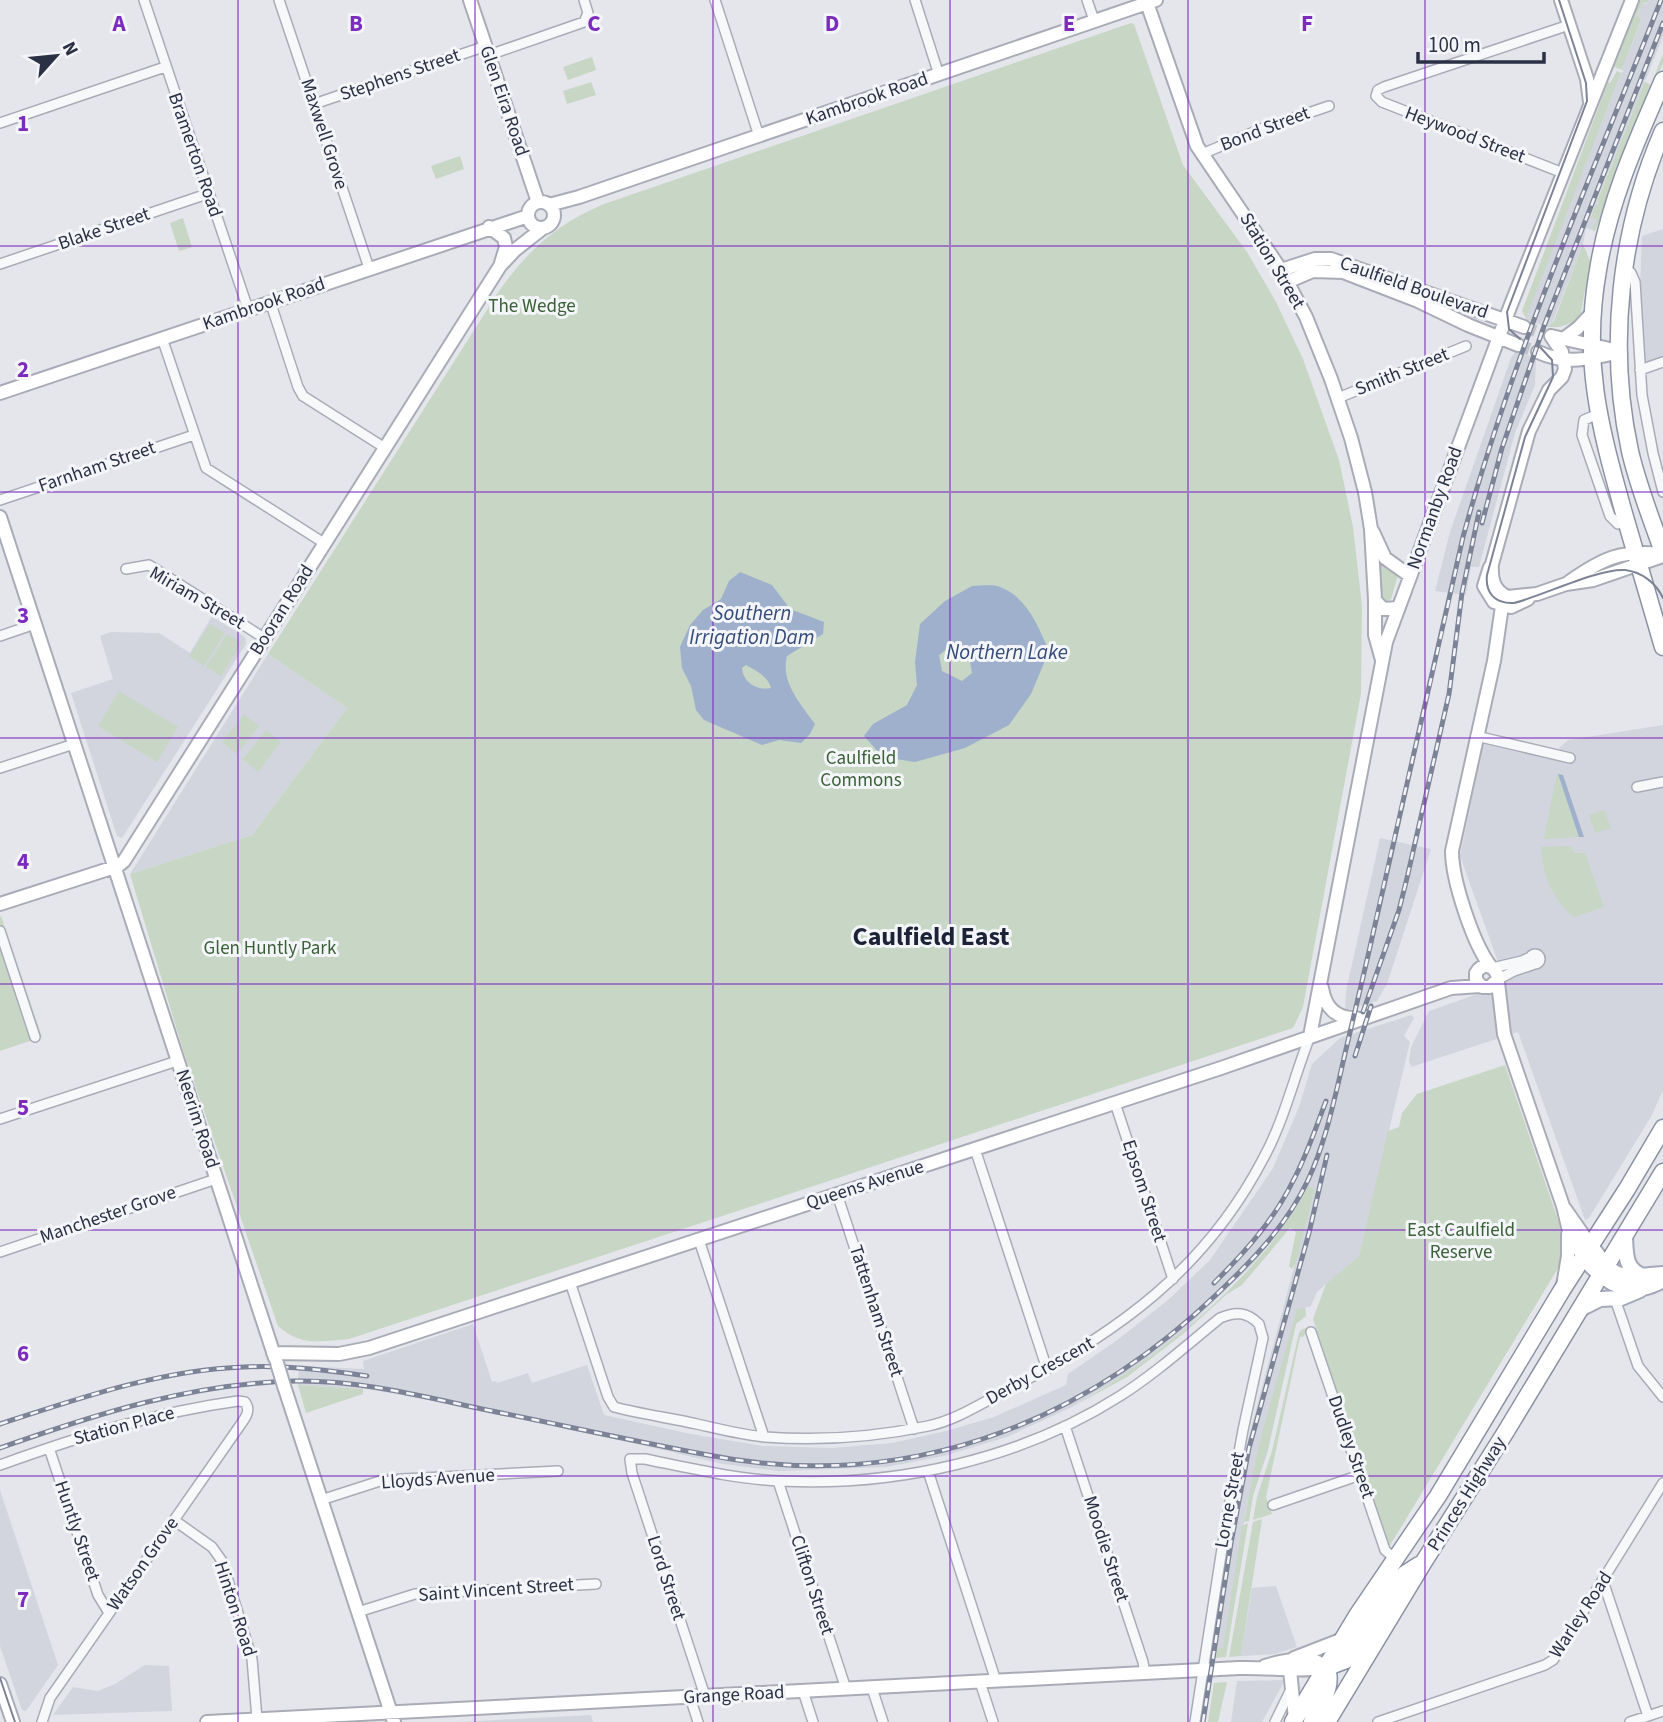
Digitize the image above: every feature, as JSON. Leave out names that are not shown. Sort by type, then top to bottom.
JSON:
[{"type":"highway","points":[[1663,80],[1623,175],[1601,254],[1593,313],[1591,417],[1627,521],[1663,647]]},
{"type":"highway","points":[[1663,131],[1643,183],[1624,266],[1620,310],[1620,352],[1627,433],[1645,504],[1663,554]]},
{"type":"highway","points":[[1623,175],[1643,183]]},
{"type":"highway","points":[[1627,521],[1645,504]]},
{"type":"highway","name":"Princes Highway","points":[[1294,1721],[1343,1639],[1380,1593],[1395,1559],[1438,1496],[1663,1128]]},
{"type":"highway","name":"Princes Highway","points":[[1326,1722],[1663,1172]]},
{"type":"highway","points":[[1311,1722],[1329,1685],[1329,1675],[1325,1668],[1348,1658],[1380,1593],[1423,1563]]},
{"type":"main road","points":[[1625,1236],[1628,1264],[1644,1282]]},
{"type":"main road","points":[[1587,1251],[1603,1271],[1644,1282],[1663,1280]]},
{"type":"main road","points":[[1580,1309],[1602,1299],[1615,1298],[1663,1274]]},
{"type":"street","name":"Bramerton Road","points":[[144,0],[207,194],[248,309]]},
{"type":"street","name":"Maxwell Grove","points":[[279,0],[369,268]]},
{"type":"street","name":"Glen Eira Road","points":[[470,0],[543,203]]},
{"type":"street","name":"Stephens Street","points":[[314,104],[584,22],[588,13],[584,0]]},
{"type":"street","points":[[715,0],[759,136]]},
{"type":"street","points":[[915,0],[939,75]]},
{"type":"street","points":[[1087,0],[1094,20]]},
{"type":"street","points":[[1561,0],[1589,87],[1590,102],[1587,112]]},
{"type":"street","name":"Normanby Road","points":[[1310,1036],[1382,661],[1398,608],[1499,338],[1632,0]]},
{"type":"street","name":"Kambrook Road","points":[[543,203],[579,197],[1151,2]]},
{"type":"street","name":"Station Street","points":[[1151,2],[1184,113],[1202,154],[1284,276],[1314,336],[1338,398],[1357,459],[1371,529],[1375,635],[1382,661]]},
{"type":"street","name":"Heywood Street","points":[[1563,173],[1382,102],[1376,96],[1380,89],[1569,25]]},
{"type":"street","points":[[0,123],[165,67]]},
{"type":"street","name":"Bond Street","points":[[1202,154],[1329,106]]},
{"type":"street","name":"Blake Street","points":[[0,264],[207,194]]},
{"type":"street","name":"Kambrook Road","points":[[553,218],[579,197]]},
{"type":"street","points":[[543,203],[553,211],[550,224],[542,228],[534,226],[528,218],[531,206],[543,203]]},
{"type":"street","name":"Kambrook Road","points":[[0,393],[489,227],[528,218]]},
{"type":"street","name":"Booran Road","points":[[514,250],[528,218]]},
{"type":"street","points":[[489,227],[502,235],[506,243],[500,267]]},
{"type":"street","name":"Booran Road","points":[[0,904],[125,861],[500,267],[514,250],[542,228]]},
{"type":"street","name":"Caulfield Boulevard","points":[[1284,276],[1315,259],[1331,259],[1506,321]]},
{"type":"street","points":[[1624,266],[1635,282],[1646,421],[1662,486]]},
{"type":"street","name":"Caulfield Boulevard","points":[[1284,276],[1313,271],[1343,272],[1418,301],[1499,338]]},
{"type":"street","points":[[270,301],[303,396],[385,448]]},
{"type":"street","points":[[1552,336],[1578,328],[1593,313]]},
{"type":"street","points":[[1506,321],[1524,327]]},
{"type":"street","points":[[1552,336],[1592,351],[1620,352]]},
{"type":"street","points":[[1552,336],[1565,360],[1564,372],[1549,390],[1527,437],[1492,564],[1494,586],[1506,603],[1500,645],[1476,736],[1452,851],[1453,870],[1473,930],[1494,974],[1502,1023],[1513,1062],[1563,1206],[1568,1231],[1568,1256],[1562,1290]]},
{"type":"street","points":[[162,338],[206,468],[324,543]]},
{"type":"street","points":[[1499,338],[1518,345]]},
{"type":"street","name":"Smith Street","points":[[1338,398],[1466,346]]},
{"type":"street","points":[[1549,390],[1551,368],[1547,359],[1538,353],[1565,360],[1592,351]]},
{"type":"street","points":[[1640,370],[1663,362]]},
{"type":"street","name":"Farnham Street","points":[[0,500],[194,435]]},
{"type":"street","name":"Neerim Road","points":[[0,517],[392,1717]]},
{"type":"street","name":"Station Street","points":[[1371,529],[1385,558],[1410,576]]},
{"type":"street","points":[[1506,603],[1566,584],[1593,580],[1637,559],[1663,554]]},
{"type":"street","name":"Miriam Street","points":[[126,569],[149,565],[264,638]]},
{"type":"street","points":[[1375,597],[1381,608],[1398,608]]},
{"type":"street","points":[[0,636],[35,624]]},
{"type":"street","points":[[1476,736],[1570,758]]},
{"type":"street","points":[[0,768],[74,744]]},
{"type":"street","points":[[1637,787],[1663,782]]},
{"type":"street","points":[[1473,930],[1476,980],[1502,1023]]},
{"type":"street","points":[[0,931],[35,1037]]},
{"type":"street","points":[[1481,986],[1490,987],[1494,974],[1522,961],[1533,960]]},
{"type":"street","points":[[1476,972],[1484,966],[1494,974]]},
{"type":"street","name":"Queens Avenue","points":[[275,1358],[360,1351],[1252,1058],[1451,988],[1476,972]]},
{"type":"street","points":[[1321,981],[1325,1000],[1331,1011],[1346,1018],[1365,1017]]},
{"type":"street","name":"Queens Avenue","points":[[1451,988],[1481,986]]},
{"type":"street","name":"Derby Crescent","points":[[570,1282],[612,1405],[764,1437],[830,1437],[914,1429],[952,1418],[1047,1369],[1120,1324],[1173,1279],[1216,1232],[1264,1159],[1310,1036]]},
{"type":"street","points":[[0,1119],[177,1060]]},
{"type":"street","name":"Epsom Street","points":[[1115,1103],[1173,1279]]},
{"type":"street","points":[[975,1149],[1047,1369]]},
{"type":"street","name":"Manchester Grove","points":[[0,1252],[216,1179]]},
{"type":"street","name":"Tattenham Street","points":[[837,1194],[914,1429]]},
{"type":"street","points":[[1563,1206],[1587,1251]]},
{"type":"street","points":[[1568,1231],[1587,1251]]},
{"type":"street","points":[[699,1240],[764,1437]]},
{"type":"street","points":[[1615,1298],[1639,1366],[1663,1397]]},
{"type":"street","name":"Lorne Street","points":[[1065,1426],[1128,1390],[1164,1365],[1220,1318],[1231,1313],[1244,1314],[1252,1318],[1262,1331],[1261,1353],[1228,1510],[1195,1722]]},
{"type":"street","name":"Dudley Street","points":[[1311,1332],[1385,1550],[1395,1559]]},
{"type":"street","name":"Station Place","points":[[0,1465],[135,1421],[238,1401],[244,1402],[248,1408]]},
{"type":"street","name":"Watson Grove","points":[[42,1722],[50,1698],[246,1417],[248,1408]]},
{"type":"street","points":[[778,1481],[855,1480],[928,1471],[992,1454],[1065,1426]]},
{"type":"street","name":"Moodie Street","points":[[1065,1426],[1143,1662],[1144,1673]]},
{"type":"street","name":"Huntly Street","points":[[49,1448],[98,1595],[109,1614]]},
{"type":"street","name":"Lord Street","points":[[705,1696],[630,1460],[645,1458],[728,1475],[778,1481]]},
{"type":"street","name":"Lloyds Avenue","points":[[321,1500],[379,1481],[558,1471]]},
{"type":"street","points":[[928,1471],[996,1681]]},
{"type":"street","points":[[1272,1505],[1360,1475]]},
{"type":"street","name":"Clifton Street","points":[[778,1481],[846,1689]]},
{"type":"street","name":"Warley Road","points":[[1378,1722],[1550,1663],[1556,1658],[1663,1483]]},
{"type":"street","name":"Hinton Road","points":[[174,1520],[212,1547],[222,1561],[252,1660],[257,1720]]},
{"type":"street","points":[[1603,1581],[1648,1716]]},
{"type":"street","name":"Saint Vincent Street","points":[[358,1612],[415,1594],[596,1584]]},
{"type":"street","points":[[1294,1721],[1293,1686],[1287,1666],[1343,1639]]},
{"type":"street","name":"Grange Road","points":[[207,1722],[392,1717],[705,1696],[1261,1667],[1325,1668]]},
{"type":"street","points":[[980,1682],[993,1722]]},
{"type":"street","points":[[0,1684],[13,1722]]},
{"type":"street","points":[[1275,1722],[1293,1686]]},
{"type":"street","points":[[872,1688],[883,1722]]},
{"type":"street","points":[[803,1691],[813,1722]]},
{"type":"street","points":[[690,1697],[698,1722]]},
{"type":"street","points":[[1630,1722],[1663,1711]]},
{"type":"shaded area","points":[[1648,0],[1663,0],[1663,36],[1643,81],[1645,82],[1598,198],[1599,202],[1591,216],[1596,219],[1592,230],[1586,228],[1583,244],[1553,321],[1547,327],[1527,320],[1526,316],[1624,71],[1622,70],[1641,21],[1637,16],[1643,2],[1647,4]]},
{"type":"shaded area","points":[[1663,229],[1663,360],[1640,370],[1637,364],[1642,236]]},
{"type":"shaded area","points":[[1516,351],[1536,358],[1535,385],[1515,433],[1479,567],[1471,567],[1466,595],[1435,591],[1450,532],[1511,358]]},
{"type":"shaded area","points":[[212,616],[245,637],[246,644],[122,838],[117,836],[71,693],[113,679],[100,636],[111,632],[159,633],[190,653]]},
{"type":"shaded area","points":[[268,654],[347,708],[252,835],[130,874]]},
{"type":"shaded area","points":[[1663,725],[1663,1090],[1652,1115],[1589,1218],[1585,1220],[1518,1032],[1411,1067],[1411,1047],[1429,1011],[1506,984],[1460,856],[1483,744],[1547,759],[1568,740]]},
{"type":"shaded area","points":[[1380,838],[1431,849],[1387,984],[1377,1001],[1345,1011],[1346,991]]},
{"type":"shaded area","points":[[1411,1015],[1414,1018],[1404,1036],[1410,1042],[1359,1256],[1317,1292],[1311,1306],[1305,1308],[1306,1316],[1296,1323],[1267,1450],[1247,1504],[1222,1657],[1209,1658],[1234,1502],[1246,1447],[1315,1189],[1308,1186],[1296,1211],[1256,1261],[1182,1332],[1133,1369],[1072,1407],[1007,1437],[944,1456],[886,1467],[779,1471],[723,1464],[368,1389],[298,1385],[299,1366],[364,1369],[363,1361],[473,1324],[492,1382],[497,1383],[528,1373],[532,1383],[587,1365],[604,1415],[691,1434],[763,1446],[831,1448],[892,1443],[994,1417],[1066,1385],[1068,1374],[1168,1300],[1210,1260],[1273,1168],[1299,1107],[1312,1064],[1340,1038]]},
{"type":"shaded area","points":[[0,1490],[58,1665],[26,1711],[22,1710],[0,1646]]},
{"type":"shaded area","points":[[1276,1586],[1297,1647],[1275,1654],[1241,1656],[1252,1588]]},
{"type":"shaded area","points":[[145,1665],[169,1666],[172,1711],[53,1715],[73,1687],[98,1691],[115,1684]]},
{"type":"shaded area","points":[[1285,1680],[1262,1722],[1231,1722],[1237,1681]]},
{"type":"shaded area","points":[[591,1715],[593,1722],[461,1722]]},
{"type":"green space","points":[[1640,0],[1648,0],[1648,3],[1643,2],[1637,15],[1641,20],[1622,70],[1614,67]]},
{"type":"green space","points":[[1134,24],[1183,165],[1247,252],[1276,302],[1303,359],[1339,460],[1353,527],[1362,606],[1361,694],[1303,1007],[1293,1028],[349,1339],[312,1341],[287,1333],[278,1326],[183,1050],[130,874],[252,835],[347,708],[268,654],[499,291],[521,262],[545,239],[572,220],[604,204]]},
{"type":"green space","points":[[1663,54],[1663,63],[1595,231],[1592,230],[1596,219],[1591,217],[1599,203],[1598,199],[1645,82],[1651,85]]},
{"type":"green space","points":[[592,57],[596,70],[568,80],[563,67]]},
{"type":"green space","points":[[1617,71],[1621,73],[1527,320],[1522,311],[1608,82],[1610,83]]},
{"type":"green space","points":[[591,82],[596,95],[567,104],[563,91]]},
{"type":"green space","points":[[460,156],[464,169],[436,179],[431,166]]},
{"type":"green space","points":[[183,218],[192,247],[179,251],[170,223]]},
{"type":"green space","points":[[1583,244],[1590,261],[1580,319],[1574,326],[1572,323],[1547,327],[1554,321]]},
{"type":"green space","points":[[1376,556],[1398,575],[1391,599],[1387,602],[1380,601]]},
{"type":"green space","points":[[210,624],[225,633],[204,666],[189,656]]},
{"type":"green space","points":[[227,634],[242,643],[221,676],[206,667]]},
{"type":"green space","points":[[119,691],[178,727],[157,762],[98,726]]},
{"type":"green space","points":[[244,714],[259,726],[237,754],[222,742]]},
{"type":"green space","points":[[266,730],[281,742],[258,772],[243,759]]},
{"type":"green space","points":[[1558,774],[1579,837],[1544,839]]},
{"type":"green space","points":[[1604,810],[1611,828],[1595,833],[1589,815]]},
{"type":"green space","points":[[1570,846],[1575,853],[1585,853],[1604,907],[1574,917],[1554,895],[1544,868],[1541,847]]},
{"type":"green space","points":[[0,917],[42,1037],[0,1051]]},
{"type":"green space","name":"East Caulfield Reserve","points":[[1505,1065],[1559,1223],[1563,1244],[1560,1265],[1389,1547],[1313,1319],[1326,1284],[1359,1256],[1388,1131],[1399,1127],[1402,1113],[1417,1094]]},
{"type":"green space","points":[[1308,1186],[1315,1189],[1292,1269],[1289,1266],[1296,1232],[1290,1228],[1242,1285],[1227,1294],[1183,1334],[1127,1377],[1072,1407],[1173,1339],[1236,1283],[1288,1220]]},
{"type":"green space","points":[[1305,1308],[1306,1316],[1296,1324],[1249,1521],[1244,1522],[1258,1448],[1297,1309]]},
{"type":"green space","points":[[1310,1326],[1303,1337],[1300,1337],[1266,1497],[1272,1514],[1253,1520],[1299,1333]]},
{"type":"green space","points":[[298,1385],[363,1389],[363,1394],[306,1413]]},
{"type":"green space","points":[[1262,1519],[1241,1656],[1229,1657],[1253,1522]]},
{"type":"green space","points":[[1248,1523],[1226,1657],[1213,1658],[1214,1649],[1223,1648],[1242,1526]]},
{"type":"green space","points":[[1227,1682],[1218,1722],[1208,1722],[1214,1683]]},
{"type":"water","name":"Southern Irrigation Dam","points":[[740,572],[772,585],[790,609],[824,622],[823,634],[787,656],[786,675],[789,684],[815,724],[801,743],[779,740],[762,745],[704,720],[696,710],[691,686],[682,668],[680,647],[690,625],[703,610],[721,599],[729,581]],"holes":[[[746,665],[765,678],[771,688],[756,687],[748,682],[742,668]]]},
{"type":"water","name":"Northern Lake","points":[[972,586],[1000,587],[1024,605],[1036,622],[1049,651],[1031,694],[1009,725],[965,748],[915,762],[883,757],[864,736],[873,724],[907,705],[917,685],[915,662],[920,624],[945,601]],"holes":[[[953,645],[969,655],[972,673],[962,681],[942,671],[939,655]]]},
{"type":"water","points":[[1558,774],[1563,775],[1584,837],[1579,837]]},
{"type":"tunnel","points":[[1524,327],[1544,334]]},
{"type":"tunnel","points":[[1518,345],[1538,352]]},
{"type":"tram line","points":[[1520,339],[1509,329],[1507,312],[1587,101],[1586,83],[1559,0]]},
{"type":"tram line","points":[[1540,347],[1552,360],[1553,377],[1525,437],[1487,575],[1490,592],[1501,602],[1514,603],[1601,573],[1625,570],[1648,579],[1663,598]]},
{"type":"tram line","points":[[0,1678],[15,1722]]},
{"type":"railway","points":[[0,1448],[108,1412],[182,1394],[257,1383],[320,1381],[389,1390],[708,1455],[780,1464],[849,1465],[917,1456],[982,1439],[1045,1414],[1106,1381],[1163,1341],[1217,1294],[1256,1255],[1290,1212],[1318,1156],[1339,1080],[1463,537],[1483,468],[1554,266],[1661,0]]},
{"type":"railway","points":[[1482,523],[1502,448],[1544,326],[1663,23]]},
{"type":"railway","points":[[1363,1012],[1399,910],[1407,878],[1449,694],[1462,593],[1479,512]]},
{"type":"railway","points":[[1355,1056],[1371,1006]]},
{"type":"railway","points":[[1214,1283],[1248,1247],[1277,1209],[1303,1161],[1326,1101]]},
{"type":"railway","points":[[1203,1722],[1249,1448],[1309,1233],[1327,1155]]},
{"type":"railway","points":[[0,1424],[120,1387],[213,1369],[290,1367],[367,1376]]},
{"type":"district","name":"Caulfield East","points":[[931,936]]},
{"type":"park label","name":"The Wedge","points":[[532,306]]},
{"type":"park label","name":"Caulfield Commons","points":[[861,769]]},
{"type":"park label","name":"Glen Huntly Park","points":[[270,948]]}]
